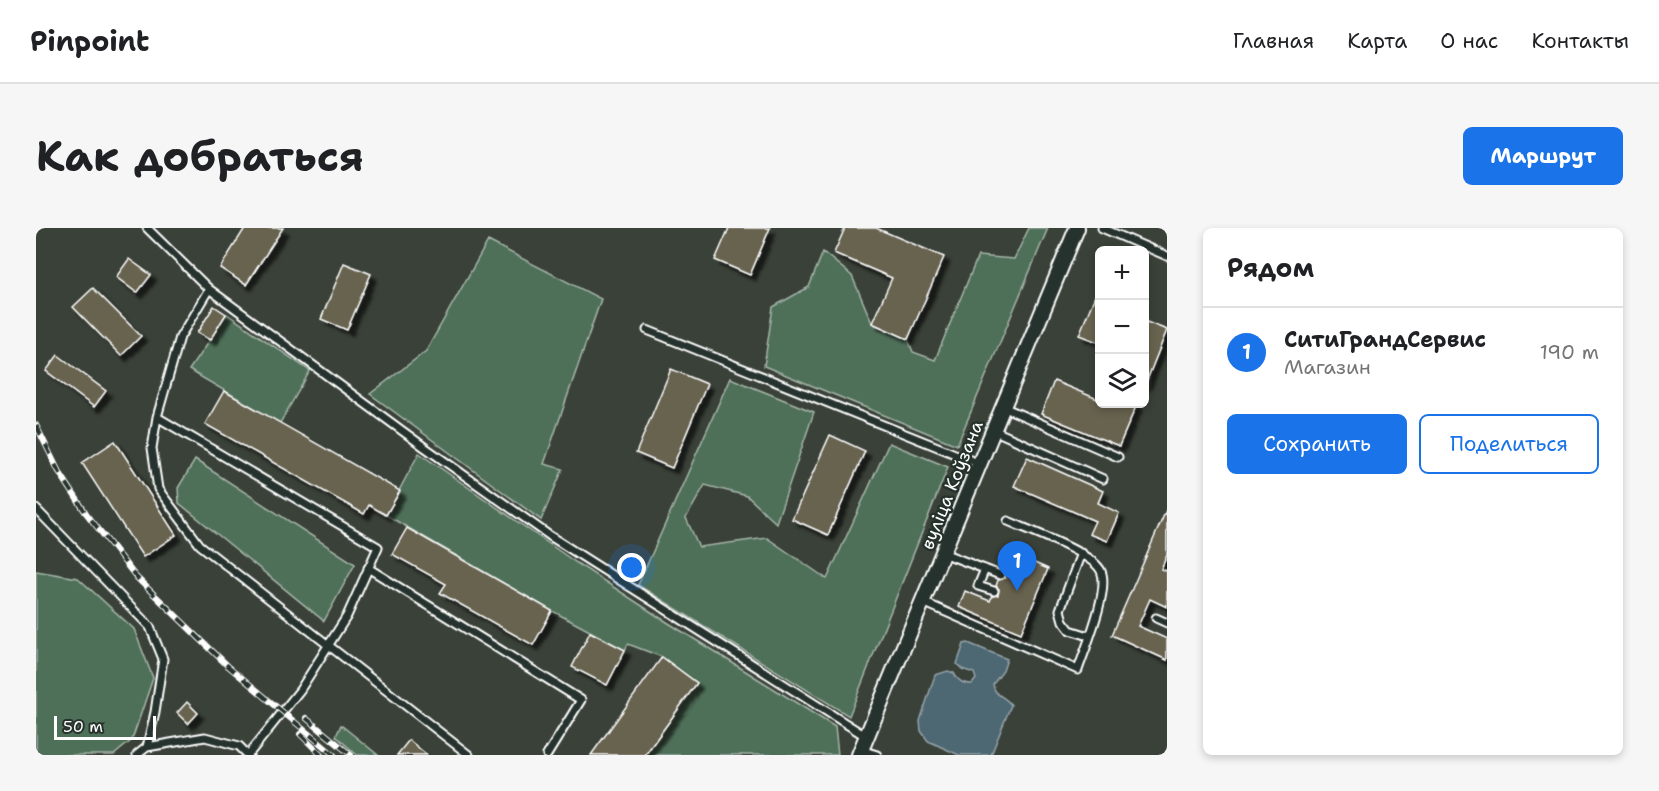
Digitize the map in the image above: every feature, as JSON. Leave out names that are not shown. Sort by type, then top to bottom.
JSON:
[{"type":"street","name":"вуліца Коўзана","points":[[860,753],[1077,228]]},
{"type":"lane","points":[[147,228],[209,289],[550,536],[867,736]]},
{"type":"lane","points":[[1102,228],[1167,256]]},
{"type":"lane","points":[[209,289],[180,338],[157,417],[152,448],[158,489],[200,545],[469,755]]},
{"type":"lane","points":[[647,330],[980,464]]},
{"type":"lane","points":[[1003,407],[1118,457]]},
{"type":"lane","points":[[137,755],[147,747],[205,737],[239,746],[248,755],[300,690],[347,616],[378,547],[157,417]]},
{"type":"lane","points":[[993,430],[1103,479]]},
{"type":"lane","points":[[36,509],[150,627],[163,659],[147,747]]},
{"type":"lane","points":[[923,602],[1078,670],[1102,598],[1102,572],[1094,562],[1081,553],[1008,521]]},
{"type":"lane","points":[[943,553],[1000,575]]},
{"type":"lane","points":[[1081,553],[1060,610],[1063,621],[1070,630],[1089,636]]},
{"type":"lane","points":[[368,568],[581,700],[547,755]]},
{"type":"lane","points":[[985,569],[978,586],[994,591]]},
{"type":"lane","points":[[1156,618],[1167,623]]},
{"type":"lane","points":[[860,753],[878,755]]},
{"type":"green space","points":[[1029,228],[1048,228],[957,445],[764,366],[773,307],[809,287],[823,252],[852,276],[872,323],[908,339],[913,352],[935,360],[978,256],[1014,259]]},
{"type":"green space","points":[[488,241],[601,299],[544,464],[563,469],[541,520],[370,394],[426,351]]},
{"type":"green space","points":[[227,314],[310,371],[280,423],[189,370]]},
{"type":"green space","points":[[730,378],[814,412],[776,523],[747,496],[705,485],[686,518],[699,547],[767,538],[827,579],[889,443],[948,467],[849,716],[638,585]]},
{"type":"green space","points":[[419,453],[575,562],[835,727],[838,755],[645,755],[697,683],[662,657],[628,644],[625,650],[545,607],[386,515]]},
{"type":"green space","points":[[195,460],[355,564],[324,621],[179,503],[178,488]]},
{"type":"green space","points":[[36,571],[78,578],[134,629],[153,678],[132,740],[114,755],[36,755]]},
{"type":"green space","points":[[341,725],[378,755],[357,755],[336,736]]},
{"type":"water","points":[[968,643],[1007,659],[1003,671],[993,684],[995,691],[1011,705],[991,755],[959,755],[928,741],[921,731],[920,721],[935,675],[948,671],[954,673],[961,682],[969,684],[976,679],[974,673],[962,669],[957,664],[964,644]]},
{"type":"building","points":[[245,228],[283,228],[246,285],[220,268]]},
{"type":"building","points":[[729,228],[770,228],[750,275],[715,260]]},
{"type":"building","points":[[845,228],[876,228],[944,257],[908,339],[872,323],[892,278],[834,253]]},
{"type":"building","points":[[129,259],[151,275],[137,293],[116,277]]},
{"type":"building","points":[[344,263],[371,274],[347,330],[321,319]]},
{"type":"building","points":[[93,288],[141,336],[121,356],[73,307]]},
{"type":"building","points":[[1095,296],[1095,341],[1079,335]]},
{"type":"building","points":[[214,306],[226,314],[210,340],[197,333]]},
{"type":"building","points":[[1149,323],[1167,330],[1149,375]]},
{"type":"building","points":[[58,355],[106,391],[94,407],[46,371]]},
{"type":"building","points":[[671,369],[707,384],[672,468],[636,453]]},
{"type":"building","points":[[1054,381],[1095,398],[1095,408],[1135,408],[1119,446],[1041,414]]},
{"type":"building","points":[[224,391],[400,491],[386,515],[369,505],[364,514],[205,424]]},
{"type":"building","points":[[830,435],[865,451],[828,535],[792,519]]},
{"type":"building","points":[[115,441],[176,535],[143,557],[82,463]]},
{"type":"building","points":[[1027,457],[1103,491],[1098,503],[1119,513],[1107,541],[1089,534],[1095,521],[1014,486]]},
{"type":"building","points":[[1167,508],[1167,555],[1161,569],[1167,571],[1167,607],[1150,599],[1138,626],[1167,639],[1167,660],[1112,635]]},
{"type":"building","points":[[407,528],[552,611],[533,645],[440,593],[446,584],[392,554]]},
{"type":"building","points":[[1010,552],[1048,569],[1021,633],[959,607],[965,591],[990,601],[992,596],[998,595],[999,589],[996,586],[998,580],[1005,578],[1003,570]]},
{"type":"building","points":[[590,632],[625,650],[607,685],[572,667]]},
{"type":"building","points":[[662,657],[697,683],[645,755],[591,755]]},
{"type":"building","points":[[187,702],[198,713],[188,724],[177,713]]},
{"type":"building","points":[[409,740],[427,755],[397,755]]},
{"type":"railway","points":[[36,425],[58,470],[86,513],[136,577],[228,666],[334,755]]},
{"type":"railway","points":[[306,718],[351,755]]},
{"type":"railway","points":[[300,734],[321,755]]},
{"type":"place","name":"СитиГрандСервис","points":[[1017,591]]}]
